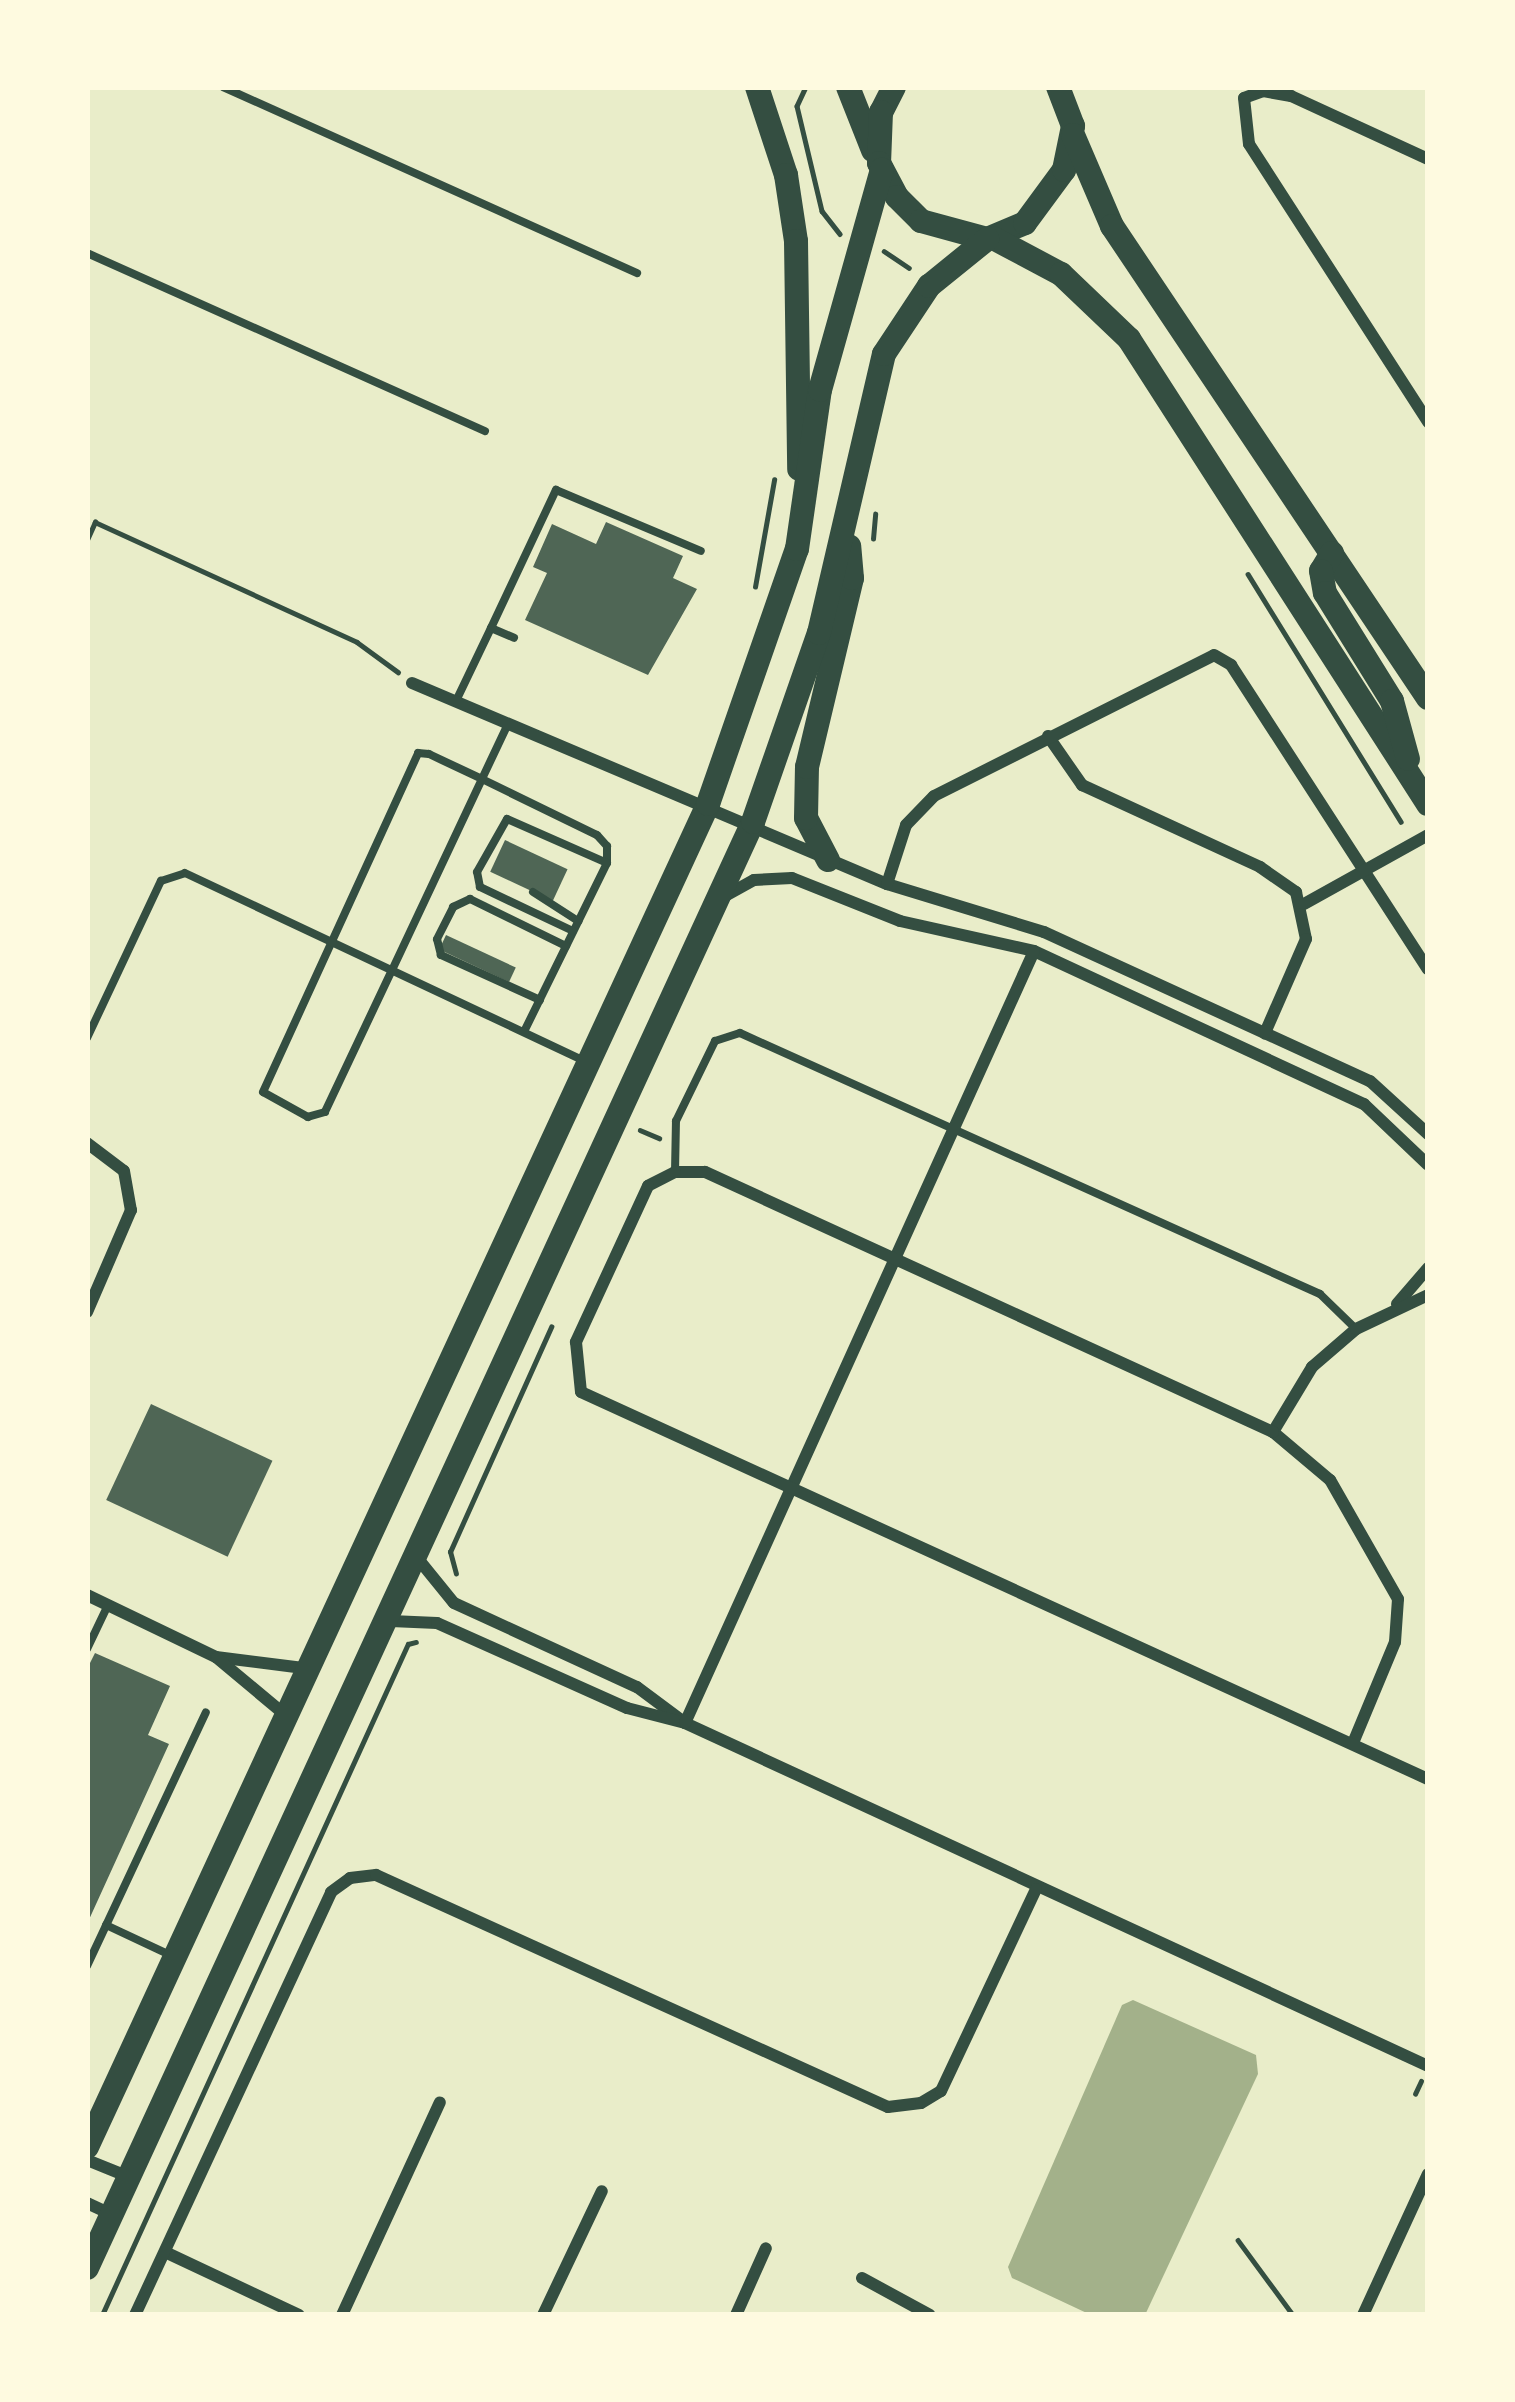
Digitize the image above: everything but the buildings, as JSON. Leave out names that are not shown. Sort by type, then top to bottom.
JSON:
[{"type":"main road","points":[[757,87],[786,175],[796,241],[802,527]]},
{"type":"main road","points":[[848,87],[880,167],[921,221],[990,238],[1060,274],[1129,339],[1428,804]]},
{"type":"main road","points":[[87,2147],[303,1668],[708,804],[768,649],[802,527],[829,350],[866,246],[880,167],[881,112],[894,87]]},
{"type":"main road","points":[[1058,87],[1112,226],[1428,698]]},
{"type":"main road","points":[[87,2268],[391,1621],[753,822],[794,718],[847,526],[884,354],[928,286],[1048,199],[1073,130],[1081,87]]},
{"type":"main road","points":[[828,860],[805,804],[815,723],[852,578],[847,526]]},
{"type":"main road","points":[[1332,553],[1321,571],[1325,592],[1392,701],[1412,778]]},
{"type":"street","points":[[1428,159],[1291,96],[1262,91],[1244,98],[1250,144],[1428,422]]},
{"type":"street","points":[[887,884],[906,824],[934,796],[1214,655],[1231,665],[1428,969]]},
{"type":"street","points":[[412,683],[674,800],[708,804],[887,884],[1044,932],[1370,1082],[1428,1134]]},
{"type":"street","points":[[1048,736],[1073,779],[1260,867],[1304,904],[1306,939],[1265,1033]]},
{"type":"street","points":[[1304,904],[1428,835]]},
{"type":"street","points":[[717,902],[754,880],[793,878],[900,921],[1034,951],[1364,1104],[1428,1166]]},
{"type":"street","points":[[685,1723],[950,1128],[1034,951]]},
{"type":"street","points":[[87,1143],[124,1171],[131,1210],[87,1312]]},
{"type":"street","points":[[1353,1744],[1395,1642],[1398,1599],[1330,1480],[1273,1432],[705,1172],[675,1172],[648,1186],[576,1342],[581,1392],[1428,1779]]},
{"type":"street","points":[[1396,1305],[1428,1268]]},
{"type":"street","points":[[1273,1432],[1312,1367],[1356,1329],[1396,1305],[1428,1295]]},
{"type":"street","points":[[419,1560],[454,1603],[637,1687],[685,1723]]},
{"type":"street","points":[[87,1595],[216,1657],[283,1713]]},
{"type":"street","points":[[391,1621],[437,1623],[627,1708],[685,1723],[1428,2066]]},
{"type":"street","points":[[216,1657],[303,1668]]},
{"type":"street","points":[[135,2315],[331,1892],[350,1879],[376,1875],[888,2107],[941,2091],[1036,1888]]},
{"type":"street","points":[[342,2315],[440,2102]]},
{"type":"street","points":[[87,2160],[129,2177]]},
{"type":"street","points":[[1363,2315],[1428,2174]]},
{"type":"street","points":[[543,2315],[602,2191]]},
{"type":"street","points":[[87,2203],[112,2214]]},
{"type":"street","points":[[736,2315],[766,2248]]},
{"type":"street","points":[[165,2252],[299,2315]]},
{"type":"street","points":[[862,2278],[929,2315]]},
{"type":"lane","points":[[223,87],[637,273]]},
{"type":"lane","points":[[87,253],[484,431]]},
{"type":"lane","points":[[455,703],[556,490],[701,550]]},
{"type":"lane","points":[[491,628],[514,638]]},
{"type":"lane","points":[[507,726],[482,779],[392,970],[325,1112],[308,1117],[271,1101],[262,1082],[410,758],[429,754],[482,779],[597,835],[607,863],[524,1032]]},
{"type":"lane","points":[[573,931],[481,886],[477,872],[507,818],[607,863]]},
{"type":"lane","points":[[87,1038],[170,873],[589,1062]]},
{"type":"lane","points":[[533,892],[578,921]]},
{"type":"lane","points":[[540,1000],[441,955],[445,923],[453,907],[470,899],[566,946]]},
{"type":"lane","points":[[675,1172],[676,1121],[715,1041],[740,1033],[1320,1294],[1356,1329]]},
{"type":"lane","points":[[87,1649],[108,1605]]},
{"type":"lane","points":[[87,1966],[206,1712]]},
{"type":"lane","points":[[106,1925],[173,1956]]},
{"type":"path","points":[[806,87],[797,106],[831,229],[928,286]]},
{"type":"path","points":[[752,599],[776,464]]},
{"type":"path","points":[[87,540],[95,522],[357,642],[412,683]]},
{"type":"path","points":[[1243,565],[1401,822]]},
{"type":"path","points":[[102,2315],[408,1644],[432,1636]]},
{"type":"path","points":[[1238,2240],[1293,2315]]},
{"type":"shaded area","points":[[1133,2000],[1256,2055],[1258,2074],[1145,2315],[1091,2315],[1012,2278],[1008,2267],[1122,2005]]}]
